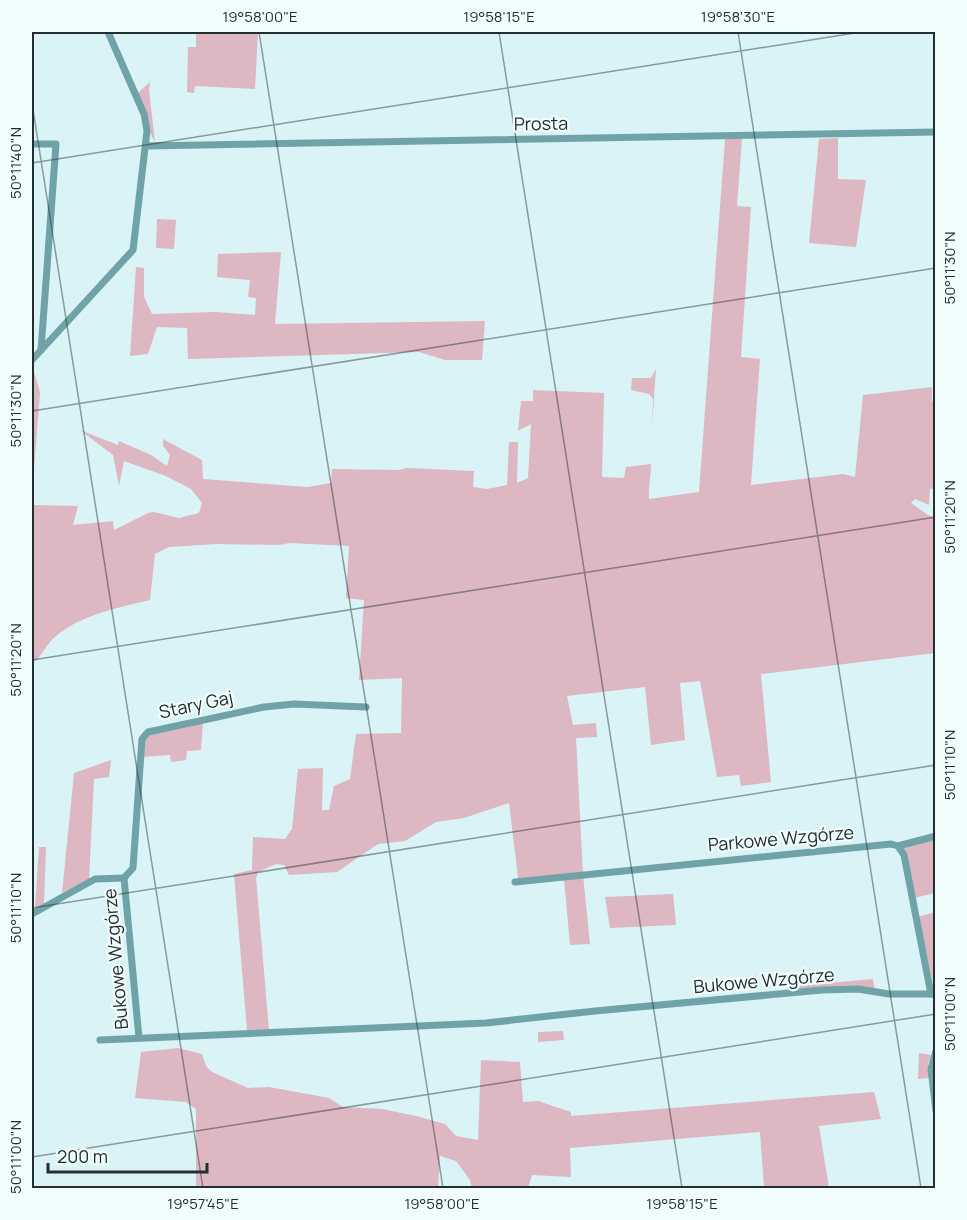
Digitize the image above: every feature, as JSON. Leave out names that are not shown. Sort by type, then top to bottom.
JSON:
[{"type":"street","points":[[32,360],[133,250],[147,131],[144,114],[108,32]]},
{"type":"street","name":"Prosta","points":[[147,146],[936,132]]},
{"type":"street","points":[[32,144],[56,144],[41,350]]},
{"type":"street","name":"Stary Gaj","points":[[124,878],[133,868],[142,739],[148,732],[264,707],[294,704],[366,707]]},
{"type":"street","name":"Parkowe Wzgórze","points":[[514,882],[891,844],[898,846],[936,836]]},
{"type":"street","points":[[898,846],[904,855],[933,994]]},
{"type":"street","points":[[32,914],[95,879],[124,878]]},
{"type":"street","name":"Bukowe Wzgórze","points":[[124,878],[139,1038]]},
{"type":"street","name":"Bukowe Wzgórze","points":[[100,1040],[486,1023],[822,990],[933,994]]},
{"type":"street","points":[[936,1051],[931,1069],[936,1111]]},
{"type":"shaded area","points":[[196,32],[258,32],[255,89],[195,86],[194,93],[187,92],[188,47],[196,47]]},
{"type":"shaded area","points":[[150,82],[149,90],[155,142],[138,93]]},
{"type":"shaded area","points":[[838,138],[838,179],[866,180],[856,247],[809,243],[819,139]]},
{"type":"shaded area","points":[[725,139],[742,139],[737,206],[751,207],[741,357],[760,359],[751,485],[843,474],[855,477],[863,395],[932,387],[932,401],[936,401],[934,488],[930,489],[929,505],[915,499],[911,503],[935,517],[935,653],[761,674],[771,782],[741,786],[739,775],[717,777],[700,681],[680,683],[685,740],[651,745],[645,687],[567,696],[573,725],[596,723],[597,737],[576,738],[583,875],[590,944],[570,945],[564,879],[519,885],[509,803],[464,818],[436,822],[405,841],[378,844],[337,872],[289,875],[284,865],[276,864],[258,872],[256,878],[269,1030],[247,1030],[234,874],[252,870],[253,837],[285,839],[292,829],[298,769],[323,768],[322,810],[329,810],[334,786],[350,779],[356,734],[401,733],[402,678],[359,680],[364,600],[346,598],[349,546],[290,543],[169,547],[155,554],[150,600],[83,619],[60,633],[36,661],[32,660],[32,505],[78,506],[73,525],[113,521],[114,530],[148,513],[154,512],[179,518],[199,513],[202,503],[191,489],[166,476],[124,461],[119,486],[113,455],[80,430],[118,445],[119,441],[151,455],[167,466],[170,455],[163,446],[163,439],[202,460],[203,479],[307,487],[331,483],[332,469],[398,470],[407,468],[474,471],[473,487],[487,489],[507,485],[509,442],[518,442],[517,483],[528,478],[531,424],[518,431],[521,401],[533,401],[533,390],[604,393],[602,477],[624,478],[626,467],[651,464],[649,499],[699,492]]},
{"type":"shaded area","points":[[157,219],[176,220],[174,249],[156,248]]},
{"type":"shaded area","points":[[281,252],[275,324],[485,321],[482,360],[445,360],[419,352],[188,359],[187,328],[157,327],[148,354],[130,356],[136,267],[144,268],[144,297],[152,314],[215,312],[255,315],[256,298],[248,297],[250,280],[217,277],[218,254]]},
{"type":"shaded area","points":[[32,365],[40,392],[32,495]]},
{"type":"shaded area","points":[[656,369],[652,426],[653,399],[649,394],[631,390],[632,378],[651,378]]},
{"type":"shaded area","points":[[203,721],[201,750],[187,751],[186,760],[171,762],[170,755],[143,757],[144,739],[149,733]]},
{"type":"shaded area","points":[[111,760],[109,777],[94,779],[89,879],[62,893],[74,773]]},
{"type":"shaded area","points":[[935,839],[935,893],[914,898],[903,848]]},
{"type":"shaded area","points":[[39,847],[46,847],[44,904],[35,909]]},
{"type":"shaded area","points":[[673,894],[676,925],[610,928],[605,897]]},
{"type":"shaded area","points":[[935,912],[935,991],[918,917]]},
{"type":"shaded area","points":[[873,979],[875,990],[831,987],[796,989],[796,986]]},
{"type":"shaded area","points":[[563,1031],[564,1040],[538,1042],[538,1032]]},
{"type":"shaded area","points":[[178,1048],[202,1054],[206,1066],[212,1072],[248,1088],[269,1087],[329,1098],[343,1107],[382,1109],[416,1116],[445,1124],[456,1136],[478,1140],[481,1060],[520,1062],[523,1102],[538,1101],[571,1112],[571,1116],[874,1092],[881,1119],[819,1126],[829,1188],[764,1188],[760,1132],[570,1148],[571,1177],[532,1175],[528,1188],[472,1188],[470,1180],[456,1161],[440,1156],[438,1188],[196,1188],[196,1109],[186,1102],[135,1098],[141,1052]]},
{"type":"shaded area","points":[[919,1053],[931,1055],[928,1064],[930,1078],[918,1079]]}]
